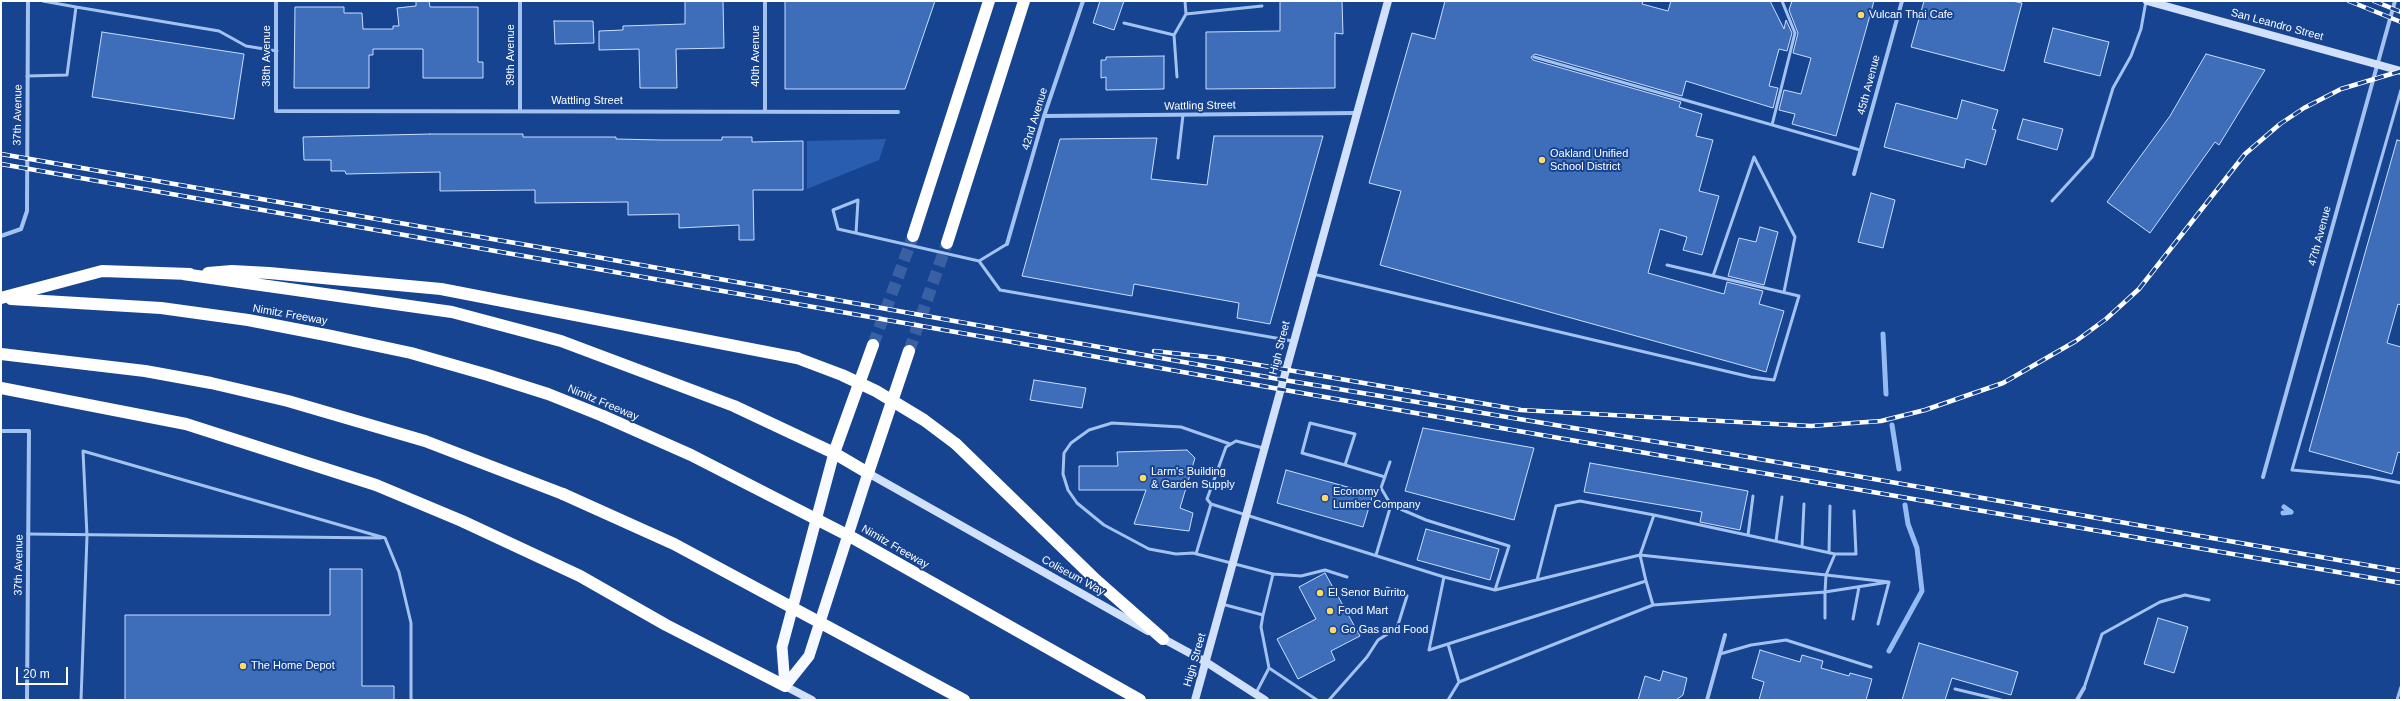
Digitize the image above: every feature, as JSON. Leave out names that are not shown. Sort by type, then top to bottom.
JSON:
[{"type":"highway","points":[[913,236],[989,1]]},
{"type":"highway","points":[[947,243],[1024,1]]},
{"type":"highway","points":[[1,298],[102,271],[183,274],[232,271],[397,283],[441,289],[797,358],[842,375],[876,391],[924,420],[956,444],[1096,580],[1163,639]]},
{"type":"highway","points":[[183,274],[452,312],[546,337],[734,406],[834,453],[868,473]]},
{"type":"highway","name":"Nimitz Freeway","points":[[1,298],[160,308],[248,320],[411,353],[548,394],[603,416],[691,455],[853,538],[1140,700]]},
{"type":"highway","points":[[785,686],[782,647],[834,453],[873,345]]},
{"type":"highway","points":[[785,686],[809,656],[909,351]]},
{"type":"highway","points":[[1,354],[144,371],[210,383],[288,401],[425,441],[563,494],[674,544],[964,700]]},
{"type":"highway","points":[[1,388],[186,424],[376,485],[462,521],[580,576],[666,625],[785,686]]},
{"type":"main road","name":"High Street","points":[[1195,700],[1388,1]]},
{"type":"main road","name":"San Leandro Street","points":[[2147,1],[2401,71]]},
{"type":"main road","name":"Coliseum Way","points":[[868,473],[1206,662],[1265,700]]},
{"type":"main road","points":[[785,686],[812,700]]},
{"type":"street","name":"37th Avenue","points":[[1,236],[21,229],[27,211],[28,1]]},
{"type":"street","name":"38th Avenue","points":[[276,1],[276,111]]},
{"type":"street","name":"39th Avenue","points":[[520,1],[520,110]]},
{"type":"street","name":"40th Avenue","points":[[765,111],[766,1]]},
{"type":"street","name":"42nd Avenue","points":[[1008,244],[1044,116],[1083,1]]},
{"type":"street","name":"45th Avenue","points":[[1854,174],[1902,1]]},
{"type":"street","name":"47th Avenue","points":[[2264,476],[2395,1]]},
{"type":"street","name":"Wattling Street","points":[[276,111],[520,110],[898,112]]},
{"type":"street","name":"Wattling Street","points":[[1044,116],[1356,113]]},
{"type":"street","name":"37th Avenue","points":[[1,431],[30,431],[27,700]]},
{"type":"street","points":[[1707,700],[1725,635]]},
{"type":"street","points":[[2077,700],[2084,688]]},
{"type":"lane","points":[[43,1],[219,31],[246,46],[276,51]]},
{"type":"lane","points":[[1177,77],[1174,35],[1186,14],[1185,1]]},
{"type":"lane","points":[[1772,125],[1795,33],[1782,1]]},
{"type":"lane","points":[[2052,201],[2092,157],[2113,88],[2131,56],[2141,30],[2147,1]]},
{"type":"lane","points":[[1186,14],[1262,6]]},
{"type":"lane","points":[[27,76],[66,75],[76,7]]},
{"type":"lane","points":[[1124,23],[1174,35]]},
{"type":"lane","points":[[1534,57],[1860,150]]},
{"type":"lane","points":[[2401,90],[2292,470],[2370,477],[2401,483]]},
{"type":"lane","points":[[1178,158],[1183,115]]},
{"type":"lane","points":[[1713,276],[1754,157],[1795,237],[1784,292]]},
{"type":"lane","points":[[856,233],[858,200],[833,210],[838,229],[979,261],[1000,290],[1293,341]]},
{"type":"lane","points":[[979,261],[1008,244]]},
{"type":"lane","points":[[1312,274],[1751,377],[1774,380],[1799,296],[1666,265]]},
{"type":"lane","points":[[1230,444],[1181,427],[1112,423],[1089,430],[1071,444],[1064,453],[1063,474],[1068,490],[1077,503],[1104,525],[1155,551],[1176,554],[1196,554],[1273,574],[1301,576],[1325,570],[1347,577]]},
{"type":"lane","points":[[1345,465],[1354,434],[1310,423],[1302,453],[1385,477]]},
{"type":"lane","points":[[1264,448],[1236,441],[1226,447],[1207,499],[1211,504],[1444,577],[1495,590],[1640,555],[1889,582]]},
{"type":"lane","points":[[81,700],[87,536],[83,451],[385,538]]},
{"type":"lane","points":[[1390,462],[1381,488],[1391,505],[1426,520],[1509,546],[1495,590]]},
{"type":"lane","points":[[1748,535],[1753,496]]},
{"type":"lane","points":[[1776,541],[1782,497]]},
{"type":"lane","points":[[1536,580],[1556,506],[1580,501],[1654,515],[1835,554],[1856,554],[1854,511]]},
{"type":"lane","points":[[1196,554],[1211,504]]},
{"type":"lane","points":[[1802,547],[1804,504]]},
{"type":"lane","points":[[1376,555],[1391,505]]},
{"type":"lane","points":[[1830,506],[1830,552]]},
{"type":"lane","points":[[1654,515],[1640,555],[1646,581],[1654,605]]},
{"type":"lane","points":[[28,534],[87,536],[385,538]]},
{"type":"lane","points":[[385,538],[399,572],[411,623],[411,700]]},
{"type":"lane","points":[[1825,618],[1826,575],[1835,554]]},
{"type":"lane","points":[[1256,694],[1269,668],[1260,627],[1273,574]]},
{"type":"lane","points":[[1444,577],[1429,650],[1646,581]]},
{"type":"lane","points":[[1448,700],[1459,682],[1654,605],[1825,592],[1889,582]]},
{"type":"lane","points":[[1878,624],[1889,582]]},
{"type":"lane","points":[[1853,619],[1859,587]]},
{"type":"lane","points":[[1329,700],[1367,657],[1378,640],[1397,628],[1407,596],[1388,588]]},
{"type":"lane","points":[[2084,688],[2102,634],[2123,624],[2160,602],[2185,596],[2209,600]]},
{"type":"lane","points":[[1222,604],[1262,615]]},
{"type":"lane","points":[[1720,654],[1751,645],[1786,640],[1871,667]]},
{"type":"lane","points":[[1448,644],[1459,682]]},
{"type":"lane","points":[[1269,668],[1317,700]]},
{"type":"lane","points":[[2398,698],[2401,687]]},
{"type":"lane","points":[[1955,689],[2001,700]]},
{"type":"shaded area","points":[[886,139],[879,160],[807,189],[807,141]]},
{"type":"building","points":[[416,1],[429,1],[430,7],[478,7],[478,62],[483,62],[483,78],[423,78],[423,49],[373,49],[373,55],[369,55],[369,88],[294,88],[295,7],[344,7],[344,13],[362,13],[363,29],[393,29],[393,26],[399,26],[397,8],[416,6]]},
{"type":"building","points":[[685,1],[723,1],[724,48],[676,49],[677,88],[640,88],[639,49],[599,50],[599,31],[623,30],[623,26],[685,24]]},
{"type":"building","points":[[785,1],[935,1],[905,89],[785,89]]},
{"type":"building","points":[[1100,1],[1124,1],[1114,30],[1093,23]]},
{"type":"building","points":[[1280,1],[1342,1],[1343,34],[1335,33],[1335,88],[1206,89],[1206,32],[1280,31]]},
{"type":"building","points":[[1445,1],[1643,1],[1642,4],[1668,11],[1671,1],[1770,1],[1784,29],[1786,20],[1792,33],[1787,51],[1779,49],[1769,86],[1778,88],[1773,108],[1686,81],[1682,96],[1535,54],[1531,57],[1533,60],[1681,102],[1679,107],[1702,114],[1696,136],[1713,140],[1699,191],[1719,196],[1702,255],[1683,250],[1687,237],[1660,229],[1648,273],[1724,294],[1727,282],[1763,291],[1759,304],[1784,311],[1766,372],[1380,265],[1401,191],[1369,183],[1412,33],[1435,39]]},
{"type":"building","points":[[1792,1],[1874,1],[1836,136],[1792,124],[1795,114],[1779,110],[1784,90],[1801,94],[1811,58],[1793,53],[1798,33],[1789,10]]},
{"type":"building","points":[[1924,1],[2012,1],[2022,3],[2004,71],[1911,47]]},
{"type":"building","points":[[554,21],[593,21],[594,43],[555,44]]},
{"type":"building","points":[[2053,28],[2109,42],[2100,76],[2044,62]]},
{"type":"building","points":[[102,32],[244,54],[234,119],[92,97]]},
{"type":"building","points":[[2206,54],[2265,70],[2219,145],[2215,142],[2150,233],[2107,202],[2170,116]]},
{"type":"building","points":[[1164,56],[1164,89],[1106,90],[1106,77],[1101,78],[1101,60],[1106,60],[1106,57]]},
{"type":"building","points":[[1962,100],[1998,110],[1992,129],[1996,130],[1986,165],[1966,159],[1964,168],[1884,147],[1896,103],[1957,119]]},
{"type":"building","points":[[2023,119],[2063,129],[2057,150],[2017,139]]},
{"type":"building","points":[[430,134],[523,134],[523,137],[616,137],[616,139],[660,140],[722,140],[722,137],[752,137],[752,142],[803,141],[803,190],[753,190],[754,240],[739,240],[739,225],[679,228],[679,214],[628,215],[628,202],[535,203],[535,190],[440,191],[440,172],[346,174],[345,171],[331,171],[331,160],[304,160],[303,137]]},
{"type":"building","points":[[1214,136],[1323,136],[1270,324],[1237,318],[1239,303],[1134,284],[1132,296],[1022,276],[1060,139],[1157,138],[1151,179],[1207,185]]},
{"type":"building","points":[[2397,140],[2401,141],[2401,305],[2398,304],[2387,343],[2401,347],[2401,453],[2398,452],[2392,474],[2309,451]]},
{"type":"building","points":[[1871,193],[1895,200],[1883,248],[1858,242]]},
{"type":"building","points":[[1760,227],[1778,232],[1764,285],[1728,276],[1739,238],[1756,242]]},
{"type":"building","points":[[1034,380],[1086,388],[1082,408],[1030,400]]},
{"type":"building","points":[[1423,428],[1534,448],[1514,520],[1405,491]]},
{"type":"building","points":[[1187,450],[1195,458],[1180,508],[1193,513],[1189,531],[1134,524],[1146,490],[1079,490],[1079,466],[1118,466],[1117,452]]},
{"type":"building","points":[[1590,463],[1748,491],[1740,530],[1700,522],[1702,512],[1584,492]]},
{"type":"building","name":"Economy Lumber Company","points":[[1286,470],[1373,494],[1363,527],[1277,503]]},
{"type":"building","points":[[1426,529],[1499,549],[1490,580],[1417,560]]},
{"type":"building","points":[[330,569],[362,569],[362,686],[394,686],[394,700],[125,700],[125,615],[330,615]]},
{"type":"building","points":[[1325,573],[1360,636],[1331,651],[1335,660],[1298,679],[1277,639],[1316,619],[1299,587]]},
{"type":"building","points":[[2158,618],[2188,627],[2174,673],[2144,664]]},
{"type":"building","points":[[1919,643],[2018,672],[2011,695],[1952,678],[1945,700],[1902,700]]},
{"type":"building","points":[[1760,650],[1800,662],[1802,655],[1823,661],[1821,668],[1849,676],[1850,673],[1872,679],[1866,700],[1759,700],[1764,682],[1752,678]]},
{"type":"building","points":[[1663,671],[1687,678],[1683,695],[1676,700],[1638,700],[1645,676],[1660,681]]},
{"type":"waterway","points":[[1883,334],[1886,394]]},
{"type":"waterway","points":[[1892,425],[1899,469]]},
{"type":"waterway","points":[[1889,651],[1922,591],[1917,548],[1908,524],[1905,505]]},
{"type":"waterway","points":[[2284,507],[2291,512]]},
{"type":"waterway","points":[[2283,513],[2291,512]]},
{"type":"tunnel","points":[[873,345],[913,236]]},
{"type":"tunnel","points":[[909,351],[947,243]]},
{"type":"railway","points":[[2349,1],[2401,22]]},
{"type":"railway","points":[[2374,1],[2401,12]]},
{"type":"railway","points":[[1154,351],[1218,358],[1521,410],[1811,426],[1881,421],[1925,410],[2003,383],[2076,341],[2106,319],[2139,289],[2245,154],[2280,124],[2304,108],[2341,89],[2401,71]]},
{"type":"railway","points":[[1,154],[602,258],[1284,380],[1736,455],[2401,571]]},
{"type":"railway","points":[[1,164],[1495,427],[2401,583]]},
{"type":"place","name":"Vulcan Thai Cafe","points":[[1861,15]]},
{"type":"place","name":"Oakland Unified School District","points":[[1542,160]]},
{"type":"place","name":"Larm's Building & Garden Supply","points":[[1143,478]]},
{"type":"place","name":"Economy Lumber Company","points":[[1325,498]]},
{"type":"place","name":"El Senor Burrito","points":[[1320,593]]},
{"type":"place","name":"Food Mart","points":[[1330,611]]},
{"type":"place","name":"Go Gas and Food","points":[[1333,630]]},
{"type":"place","name":"The Home Depot","points":[[243,666]]}]
